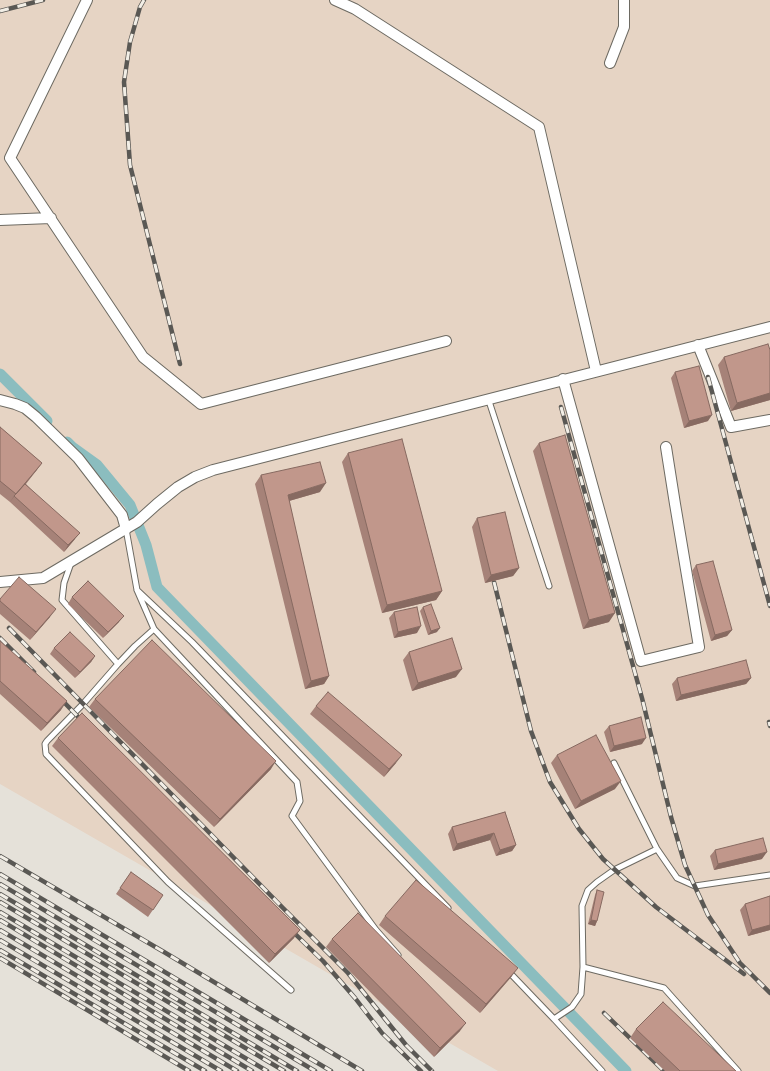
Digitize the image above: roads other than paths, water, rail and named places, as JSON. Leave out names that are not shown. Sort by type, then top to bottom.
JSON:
[{"type":"street","points":[[87,0],[10,158],[143,357],[201,404],[446,341]]},
{"type":"street","points":[[335,0],[355,9],[539,128],[596,371]]},
{"type":"street","points":[[610,63],[624,27],[624,0]]},
{"type":"street","points":[[0,220],[51,218]]},
{"type":"street","points":[[0,582],[43,578],[137,522],[178,487],[195,477],[213,470],[770,326]]},
{"type":"street","points":[[698,345],[731,427],[770,420]]},
{"type":"street","points":[[563,379],[641,661],[699,647],[666,447]]},
{"type":"street","points":[[0,400],[25,408],[78,458],[122,515],[126,529]]},
{"type":"lane","points":[[488,398],[549,586]]},
{"type":"lane","points":[[126,529],[137,590],[154,629],[297,782],[300,801],[292,816],[376,930],[400,957]]},
{"type":"lane","points":[[72,560],[64,583],[62,600],[118,664]]},
{"type":"lane","points":[[137,590],[192,642],[450,910]]},
{"type":"lane","points":[[154,629],[135,646],[83,704],[46,741],[46,754],[168,882],[291,990]]},
{"type":"lane","points":[[614,763],[657,849],[677,878],[695,886],[770,875]]},
{"type":"lane","points":[[554,1019],[572,1007],[581,994],[583,967],[582,906],[588,890],[614,870],[657,849]]},
{"type":"lane","points":[[505,967],[602,1071]]},
{"type":"lane","points":[[583,967],[664,988],[738,1071]]},
{"type":"waterway","points":[[0,374],[47,421]]},
{"type":"waterway","points":[[67,442],[97,465],[130,505],[146,545],[157,587],[626,1071]]},
{"type":"railway","points":[[0,11],[43,0]]},
{"type":"railway","points":[[144,0],[140,7],[130,42],[124,82],[130,165],[180,364]]},
{"type":"railway","points":[[708,377],[770,606]]},
{"type":"railway","points":[[561,407],[642,698],[671,817],[685,865],[708,915],[740,963],[770,993]]},
{"type":"railway","points":[[494,582],[531,731],[550,782],[579,829],[603,859],[656,907],[744,974]]},
{"type":"railway","points":[[9,628],[348,973],[406,1045],[432,1071]]},
{"type":"railway","points":[[0,638],[34,672]]},
{"type":"railway","points":[[58,696],[86,725]]},
{"type":"railway","points":[[769,722],[770,726]]},
{"type":"railway","points":[[0,856],[164,952],[362,1071]]},
{"type":"railway","points":[[0,874],[331,1071]]},
{"type":"railway","points":[[0,884],[315,1071]]},
{"type":"railway","points":[[0,894],[297,1071]]},
{"type":"railway","points":[[0,902],[284,1071]]},
{"type":"railway","points":[[0,912],[267,1071]]},
{"type":"railway","points":[[0,920],[252,1071]]},
{"type":"railway","points":[[288,927],[323,961],[355,998],[382,1033],[421,1071]]},
{"type":"railway","points":[[0,930],[237,1071]]},
{"type":"railway","points":[[0,940],[221,1071]]},
{"type":"railway","points":[[0,950],[205,1071]]},
{"type":"railway","points":[[0,958],[189,1071]]},
{"type":"railway","points":[[604,1013],[664,1071]]}]
